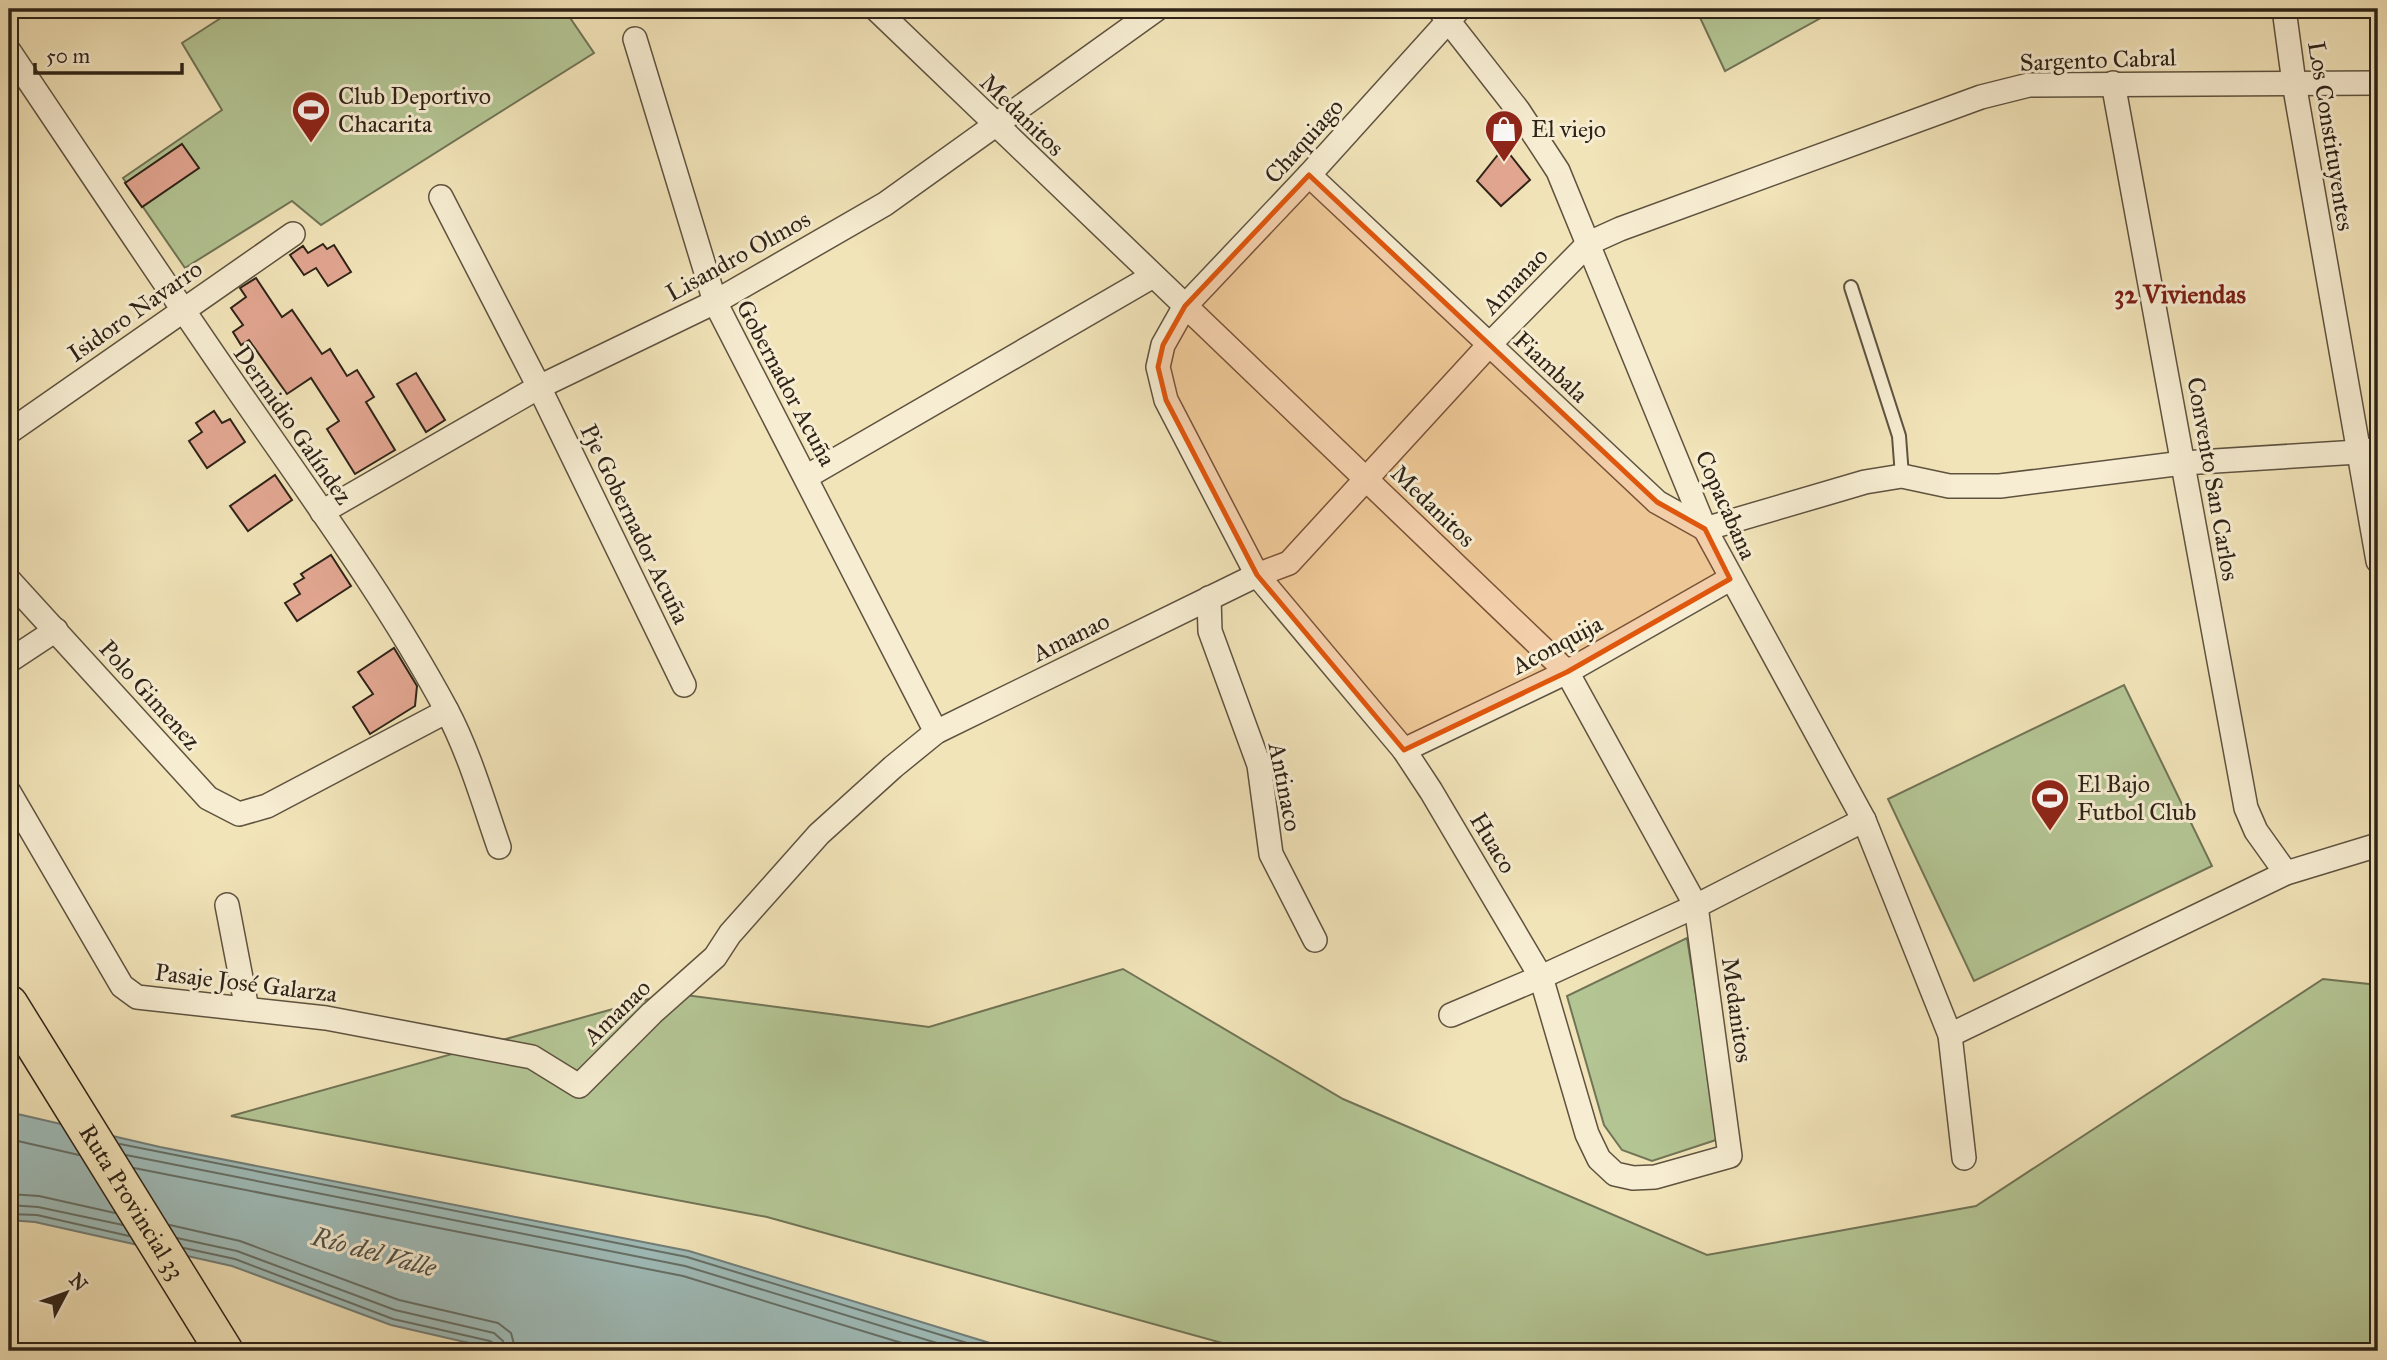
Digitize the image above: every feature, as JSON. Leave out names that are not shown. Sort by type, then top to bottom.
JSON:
[{"type":"main road","name":"Ruta Provincial 33","points":[[9,1004],[224,1351]]},
{"type":"street","name":"Lisandro Olmos","points":[[322,512],[539,387],[715,302],[885,204],[1157,9]]},
{"type":"street","name":"Los Constituyentes","points":[[2284,9],[2294,83],[2368,451],[2378,561]]},
{"type":"street","name":"Chaquiago","points":[[1185,306],[1309,175],[1449,12]]},
{"type":"street","name":"Copacabana","points":[[1449,12],[1558,171],[1705,530],[1864,820],[1950,1035],[1964,1158]]},
{"type":"street","name":"Medanitos","points":[[880,14],[1567,673],[1696,906],[1730,1157],[1655,1177],[1633,1178],[1615,1174]]},
{"type":"street","name":"Gobernador Acuña","points":[[635,39],[715,302],[936,732]]},
{"type":"street","name":"Dermidio Galíndez","points":[[9,51],[182,310],[322,512],[402,635],[447,711],[466,753],[499,847]]},
{"type":"street","name":"Convento San Carlos","points":[[2113,83],[2246,808],[2256,831],[2286,873]]},
{"type":"street","name":"Sargento Cabral","points":[[1589,243],[1620,229],[1981,96],[2029,85],[2378,83]]},
{"type":"street","name":"Fiambala","points":[[1309,175],[1657,502],[1705,530]]},
{"type":"street","name":"Pje Gobernador Acuña","points":[[441,197],[539,387],[684,685]]},
{"type":"street","name":"Isidoro Navarro","points":[[9,432],[293,234]]},
{"type":"street","name":"Amanao","points":[[579,1086],[652,1013],[715,957],[730,934],[819,834],[936,732],[1257,575],[1289,563],[1489,345],[1589,243]]},
{"type":"street","points":[[806,477],[1153,276]]},
{"type":"street","points":[[1185,306],[1163,345],[1158,367],[1166,400],[1257,575]]},
{"type":"street","points":[[1705,530],[1865,482],[1902,476],[1950,486],[2000,486],[2183,463],[2368,451]]},
{"type":"street","name":"Huaco","points":[[1257,575],[1404,750],[1438,802],[1541,977],[1587,1134],[1599,1159],[1615,1174]]},
{"type":"street","name":"Aconquija","points":[[1404,750],[1567,673],[1730,579]]},
{"type":"street","name":"Polo Gimenez","points":[[9,580],[208,798],[239,814],[267,806],[447,711]]},
{"type":"street","name":"Antinaco","points":[[1209,598],[1210,631],[1259,765],[1271,854],[1315,940]]},
{"type":"street","points":[[9,661],[56,631]]},
{"type":"street","name":"Pasaje José Galarza","points":[[9,792],[122,986],[137,997],[326,1018],[532,1056],[579,1086]]},
{"type":"street","points":[[1451,1015],[1696,906],[1864,820]]},
{"type":"street","points":[[1950,1035],[2286,873],[2378,845]]},
{"type":"street","points":[[228,905],[247,1009]]},
{"type":"lane","points":[[1851,287],[1899,436],[1902,476]]},
{"type":"highlighted area","points":[[1309,175],[1657,502],[1705,529],[1730,579],[1567,672],[1404,750],[1257,575],[1166,400],[1158,367],[1163,345],[1185,306]]},
{"type":"green space","name":"Club Deportivo Chacarita","points":[[235,9],[564,9],[594,53],[321,225],[292,201],[185,268],[123,178],[222,110],[182,43]]},
{"type":"green space","points":[[1696,9],[1837,9],[1725,71]]},
{"type":"green space","name":"El Bajo Futbol Club","points":[[2124,685],[2212,866],[1974,981],[1888,799]]},
{"type":"green space","points":[[1687,938],[1719,1139],[1652,1161],[1622,1150],[1604,1125],[1567,996]]},
{"type":"green space","points":[[1123,969],[1343,1099],[1707,1255],[1976,1206],[2323,979],[2378,985],[2378,1351],[1251,1351],[767,1217],[231,1116],[670,993],[929,1027]]},
{"type":"water","name":"Río del Valle","points":[[9,1112],[160,1147],[689,1251],[1016,1351],[504,1351],[391,1325],[232,1266],[35,1222],[9,1220]]},
{"type":"building","points":[[182,144],[199,168],[142,207],[125,183]]},
{"type":"building","name":"El viejo","points":[[1504,147],[1530,180],[1501,206],[1477,181]]},
{"type":"building","points":[[323,244],[327,249],[334,245],[351,272],[328,286],[316,268],[304,275],[290,255],[303,246],[308,253]]},
{"type":"building","points":[[256,278],[282,317],[292,310],[322,354],[330,349],[347,376],[357,370],[374,397],[366,402],[395,450],[355,474],[327,429],[339,421],[311,378],[287,394],[249,340],[241,345],[233,332],[243,325],[231,308],[246,297],[240,288]]},
{"type":"building","points":[[416,373],[445,420],[426,432],[397,384]]},
{"type":"building","points":[[214,411],[222,423],[230,419],[245,442],[207,468],[189,441],[202,432],[196,423]]},
{"type":"building","points":[[275,475],[292,500],[248,531],[230,506]]},
{"type":"building","points":[[331,555],[351,586],[297,621],[285,603],[300,594],[294,584],[304,578],[301,574]]},
{"type":"building","points":[[394,648],[417,686],[415,706],[370,734],[353,707],[373,694],[358,672]]},
{"type":"place","name":"Club Deportivo Chacarita","points":[[311,144]]},
{"type":"place","name":"El viejo","points":[[1504,163]]},
{"type":"place","name":"El Bajo Futbol Club","points":[[2050,832]]},
{"type":"district","name":"32 Viviendas","points":[[2180,294]]}]
